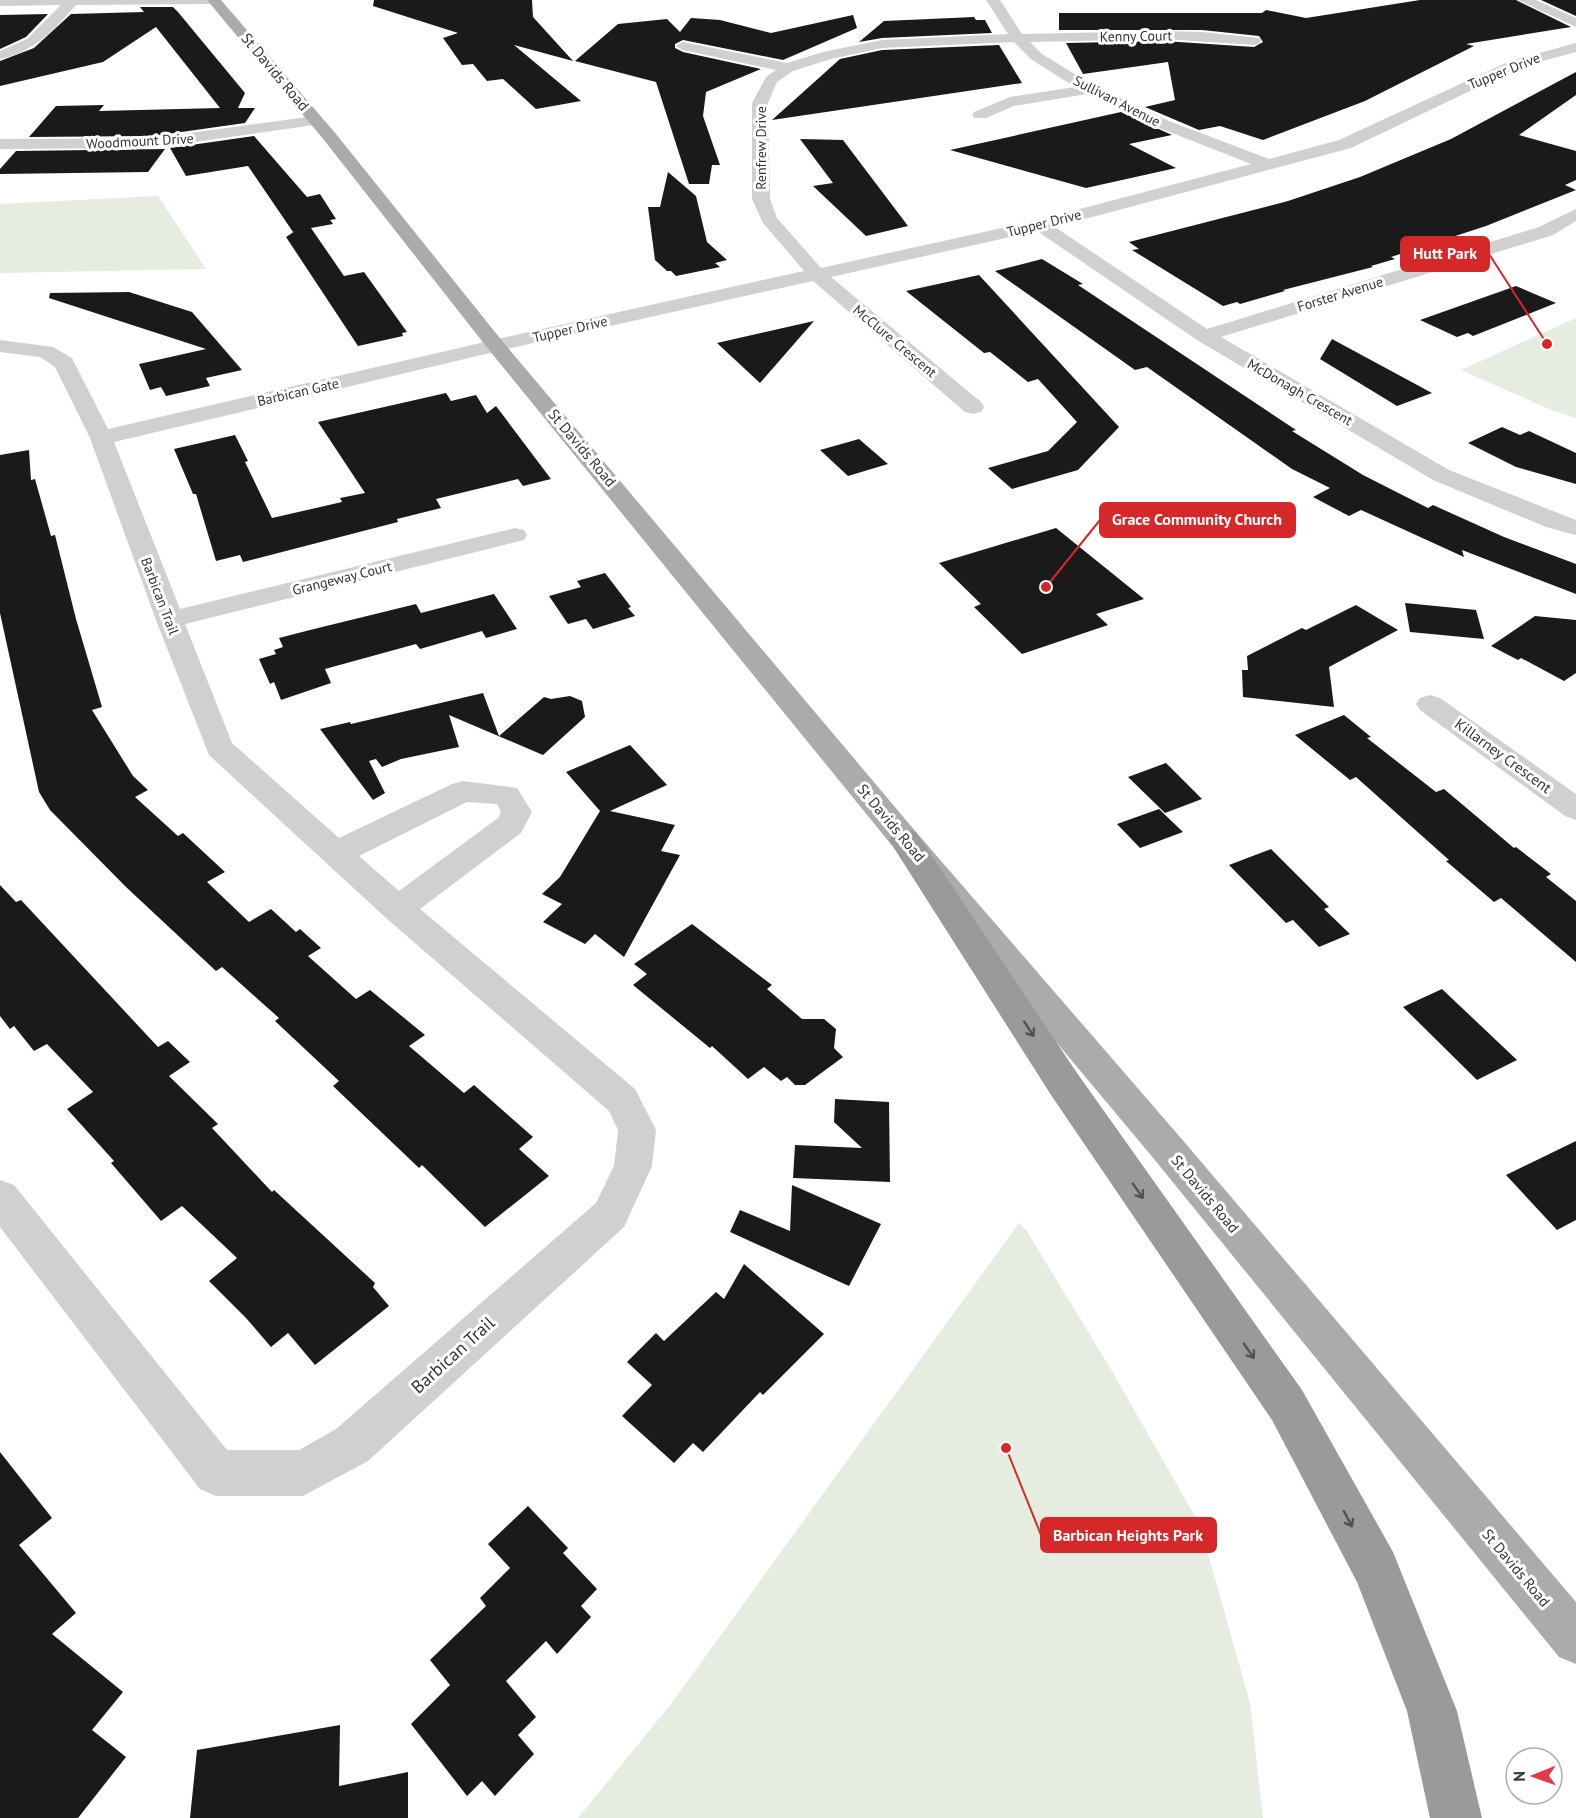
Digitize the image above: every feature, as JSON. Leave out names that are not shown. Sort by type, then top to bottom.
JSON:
[{"type":"highway","points":[[905,840],[1064,1084],[1287,1405],[1376,1569],[1432,1711],[1456,1818]]},
{"type":"main road","name":"St Davids Road","points":[[214,0],[315,121],[496,346],[905,840],[1167,1148],[1576,1640]]},
{"type":"street","points":[[0,2],[214,0]]},
{"type":"street","name":"Sullivan Avenue","points":[[993,0],[1018,38],[1036,57],[1089,89],[1163,124],[1268,165]]},
{"type":"street","points":[[1525,0],[1576,22]]},
{"type":"street","points":[[0,55],[11,54],[28,46],[73,2]]},
{"type":"street","name":"Kenny Court","points":[[1018,38],[1183,35],[1254,41]]},
{"type":"street","name":"Renfrew Drive","points":[[816,274],[769,219],[761,199],[760,103],[771,80],[788,68],[855,48],[882,44],[1018,38]]},
{"type":"street","points":[[683,46],[788,68]]},
{"type":"street","name":"Tupper Drive","points":[[496,346],[1040,225],[1344,144],[1515,64],[1576,47]]},
{"type":"street","points":[[980,114],[1010,102],[1089,89]]},
{"type":"street","name":"Woodmount Drive","points":[[0,144],[153,143],[315,121]]},
{"type":"street","name":"Forster Avenue","points":[[1204,336],[1546,231],[1576,214]]},
{"type":"street","name":"McDonagh Crescent","points":[[1040,225],[1204,336],[1441,475],[1576,528]]},
{"type":"street","name":"McClure Crescent","points":[[816,274],[973,408]]},
{"type":"street","name":"Barbican Trail","points":[[0,346],[46,351],[64,363],[100,438],[219,748],[398,909],[622,1100],[637,1130],[633,1167],[610,1215],[352,1445],[303,1473],[216,1473],[0,1197]]},
{"type":"street","name":"Barbican Gate","points":[[100,438],[496,346]]},
{"type":"street","name":"Grangeway Court","points":[[169,620],[515,535]]},
{"type":"street","name":"Killarney Crescent","points":[[1430,704],[1576,809]]},
{"type":"street","points":[[337,853],[463,792],[506,795],[517,812],[510,825],[398,909]]},
{"type":"shaded area","points":[[158,196],[206,269],[0,273],[0,204]]},
{"type":"shaded area","points":[[1576,318],[1576,418],[1549,409],[1461,370]]},
{"type":"shaded area","points":[[1019,1223],[1026,1230],[1112,1371],[1200,1525],[1250,1703],[1263,1818],[578,1818],[671,1704]]},
{"type":"building","points":[[374,0],[532,0],[533,17],[573,61],[514,45],[581,101],[536,109],[503,79],[487,81],[473,64],[462,65],[443,38],[458,33],[373,6]]},
{"type":"building","points":[[1420,0],[1516,0],[1571,27],[1466,44],[1474,46],[1365,101],[1263,140],[1220,126],[1199,130],[1145,107],[1175,100],[1168,62],[1083,74],[1066,43],[1164,41],[1254,47],[1263,42],[1259,36],[1202,30],[1059,30],[1059,13],[1262,13],[1266,10],[1306,18]]},
{"type":"building","points":[[1541,0],[1576,0],[1576,16]]},
{"type":"building","points":[[140,7],[173,7],[178,12],[245,93],[238,108],[255,108],[245,123],[153,136],[29,137],[56,106],[104,105],[99,111],[220,108],[156,27],[103,62],[0,86],[0,61],[34,48],[71,14],[144,12]]},
{"type":"building","points":[[48,14],[26,37],[0,49],[0,15]]},
{"type":"building","points":[[853,15],[857,28],[783,60],[683,40],[675,44],[675,48],[683,52],[761,69],[706,92],[703,116],[720,165],[712,165],[709,184],[689,184],[656,82],[575,61],[618,24],[667,19],[680,32],[691,18],[720,20],[771,33]]},
{"type":"building","points":[[974,17],[976,20],[985,20],[992,33],[882,38],[859,42],[884,21]]},
{"type":"building","points":[[999,45],[1022,83],[772,120],[840,59],[882,50]]},
{"type":"building","points":[[1576,72],[1576,95],[1519,135],[1576,151],[1576,180],[1565,185],[1576,190],[1486,226],[1391,257],[1395,259],[1371,266],[1373,267],[1283,290],[1285,291],[1240,304],[1237,302],[1223,306],[1132,250],[1139,249],[1129,242],[1288,201],[1360,177],[1451,139]]},
{"type":"building","points":[[1121,112],[1172,135],[1129,144],[1176,168],[1086,188],[950,150]]},
{"type":"building","points":[[254,136],[307,197],[320,194],[336,219],[330,220],[333,224],[311,228],[344,276],[364,272],[407,332],[402,333],[403,336],[358,346],[286,237],[295,231],[293,232],[248,166],[186,176],[170,148]]},
{"type":"building","points":[[800,139],[843,140],[908,226],[866,236],[813,186],[833,183]]},
{"type":"building","points":[[165,149],[148,172],[0,174],[0,169],[16,151]]},
{"type":"building","points":[[668,172],[696,196],[707,242],[727,260],[715,263],[720,267],[676,276],[655,260],[648,207],[660,207]]},
{"type":"building","points":[[1042,259],[1083,284],[1078,285],[1296,430],[1292,431],[1363,475],[1428,508],[1433,505],[1504,537],[1576,564],[1576,594],[1462,550],[1464,557],[1361,510],[1349,516],[1313,497],[1330,488],[1292,469],[1147,367],[1135,370],[995,271]]},
{"type":"building","points":[[979,275],[1119,427],[1078,470],[1012,489],[988,468],[1048,451],[1077,422],[1038,379],[1028,382],[990,352],[984,353],[906,291]]},
{"type":"building","points":[[1516,286],[1556,303],[1473,336],[1468,333],[1457,337],[1420,320]]},
{"type":"building","points":[[129,292],[192,312],[242,370],[206,378],[210,386],[166,396],[161,387],[150,390],[139,364],[206,349],[49,298],[50,293]]},
{"type":"building","points":[[814,321],[760,383],[717,343]]},
{"type":"building","points":[[1332,339],[1432,393],[1397,406],[1320,359]]},
{"type":"building","points":[[446,393],[451,401],[476,395],[487,413],[496,406],[551,479],[523,486],[518,479],[436,499],[441,508],[397,519],[398,522],[243,562],[240,555],[216,561],[196,494],[193,494],[174,449],[235,435],[248,461],[245,462],[272,518],[342,502],[340,498],[365,493],[318,422]]},
{"type":"building","points":[[1502,427],[1520,435],[1529,431],[1576,453],[1576,484],[1516,467],[1468,443]]},
{"type":"building","points":[[859,439],[888,464],[848,476],[820,450]]},
{"type":"building","points":[[29,450],[31,480],[35,479],[51,536],[55,535],[76,619],[102,707],[92,710],[133,776],[148,790],[135,797],[178,836],[183,833],[225,872],[207,882],[249,922],[271,909],[296,932],[300,929],[321,948],[308,956],[356,999],[370,990],[425,1035],[409,1046],[464,1093],[474,1085],[533,1137],[519,1149],[549,1176],[485,1227],[422,1165],[419,1168],[333,1086],[339,1081],[275,1021],[279,1018],[222,967],[216,971],[126,887],[50,810],[39,792],[0,613],[0,455]]},
{"type":"building","points":[[1056,528],[1144,599],[1096,614],[1108,625],[1022,654],[974,607],[981,604],[939,563]]},
{"type":"building","points":[[605,573],[631,607],[628,608],[635,616],[593,629],[586,619],[568,624],[549,596],[581,587],[577,581]]},
{"type":"building","points":[[494,594],[517,629],[486,638],[482,631],[420,649],[416,644],[325,669],[331,683],[281,700],[274,682],[270,684],[259,659],[276,654],[274,650],[283,647],[279,638],[416,604],[421,613]]},
{"type":"building","points":[[1405,603],[1476,610],[1484,639],[1410,632]]},
{"type":"building","points":[[1356,605],[1398,630],[1329,667],[1334,707],[1243,697],[1242,670],[1248,670],[1247,656],[1302,628],[1306,630]]},
{"type":"building","points":[[1535,616],[1576,620],[1576,673],[1564,681],[1521,658],[1518,660],[1491,646]]},
{"type":"building","points":[[483,693],[499,736],[544,697],[551,699],[570,696],[582,701],[585,717],[543,755],[449,715],[459,747],[401,759],[382,767],[376,759],[369,761],[385,793],[373,800],[320,729],[350,722],[351,724]]},
{"type":"building","points":[[1344,715],[1371,737],[1367,738],[1436,792],[1444,789],[1514,848],[1516,847],[1551,874],[1546,877],[1576,901],[1576,962],[1501,898],[1494,902],[1446,861],[1449,860],[1356,777],[1350,780],[1295,735]]},
{"type":"building","points":[[630,745],[667,785],[610,811],[675,825],[661,851],[680,855],[624,957],[595,934],[585,944],[543,922],[562,904],[542,894],[560,877],[600,811],[566,772]]},
{"type":"building","points":[[1166,763],[1202,799],[1165,813],[1128,777]]},
{"type":"building","points":[[1159,809],[1183,832],[1140,848],[1117,824]]},
{"type":"building","points":[[1271,849],[1329,907],[1324,909],[1350,934],[1319,947],[1293,920],[1286,923],[1229,865]]},
{"type":"building","points":[[0,885],[16,902],[21,900],[158,1047],[168,1041],[190,1062],[169,1076],[218,1124],[212,1128],[272,1192],[274,1190],[375,1283],[373,1287],[389,1306],[315,1365],[288,1333],[271,1347],[209,1281],[237,1258],[182,1206],[161,1221],[111,1163],[114,1161],[67,1109],[93,1092],[47,1044],[34,1051],[14,1026],[10,1029],[0,1016]]},
{"type":"building","points":[[692,924],[772,985],[767,989],[802,1019],[824,1019],[836,1029],[834,1048],[843,1057],[805,1085],[795,1085],[787,1077],[781,1081],[764,1067],[748,1079],[712,1046],[710,1048],[633,985],[647,974],[634,964]]},
{"type":"building","points":[[1442,989],[1517,1060],[1477,1080],[1403,1007]]},
{"type":"building","points":[[835,1099],[889,1102],[890,1182],[793,1178],[795,1145],[862,1148],[834,1122]]},
{"type":"building","points":[[1576,1141],[1576,1220],[1557,1230],[1506,1175]]},
{"type":"building","points":[[792,1185],[881,1224],[849,1286],[730,1232],[740,1210],[790,1231]]},
{"type":"building","points":[[744,1264],[824,1334],[763,1395],[760,1392],[703,1452],[693,1443],[674,1463],[622,1416],[652,1385],[627,1362],[656,1333],[664,1341],[716,1292],[724,1299]]},
{"type":"building","points":[[0,1452],[52,1518],[19,1545],[76,1613],[52,1634],[123,1692],[92,1730],[126,1757],[78,1818],[0,1818]]},
{"type":"building","points":[[528,1506],[568,1548],[563,1553],[597,1589],[581,1606],[591,1617],[557,1654],[546,1641],[506,1681],[536,1717],[518,1735],[534,1754],[495,1796],[482,1781],[467,1796],[411,1724],[450,1685],[430,1660],[486,1606],[480,1598],[510,1568],[488,1544]]},
{"type":"building","points":[[340,1725],[339,1786],[408,1772],[408,1818],[190,1818],[197,1750]]},
{"type":"place","name":"Hutt Park","points":[[1547,344]]},
{"type":"place","name":"Grace Community Church","points":[[1046,587]]},
{"type":"place","name":"Barbican Heights Park","points":[[1006,1448]]}]
